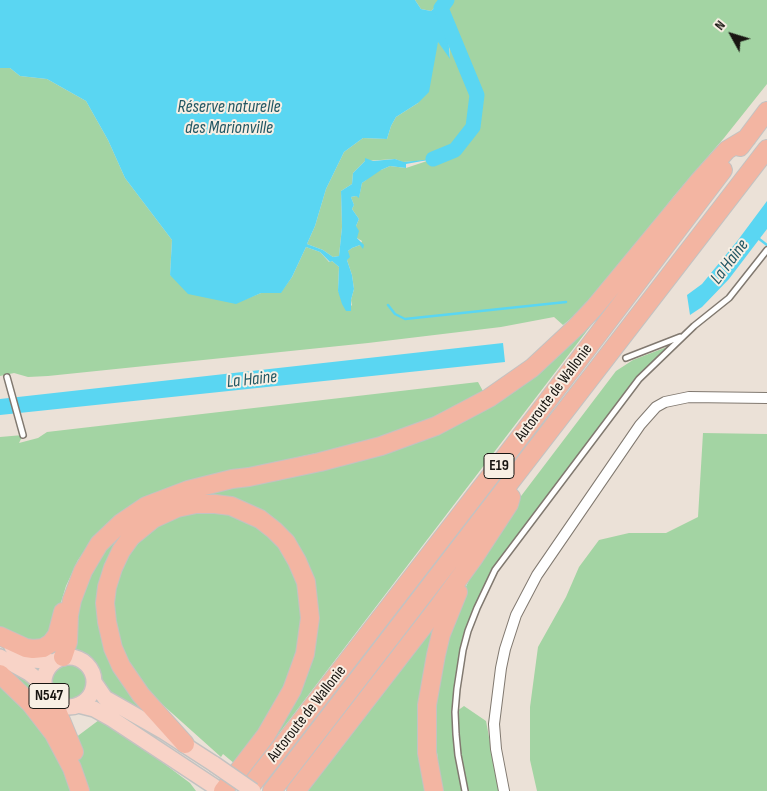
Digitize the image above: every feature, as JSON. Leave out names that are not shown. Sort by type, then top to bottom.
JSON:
[{"type":"highway","name":"Autoroute de Wallonie","points":[[247,791],[498,466],[767,112]]},
{"type":"highway","points":[[0,636],[16,644],[33,649],[48,646],[57,635],[64,610],[90,557],[109,533],[133,514],[160,500],[203,486],[292,468],[381,446],[436,426],[476,406],[511,384],[532,368],[576,327],[727,150],[747,138]]},
{"type":"highway","name":"Autoroute de Wallonie","points":[[272,791],[767,149]]},
{"type":"highway","points":[[296,791],[422,630],[473,559],[509,504],[514,479]]},
{"type":"highway","points":[[185,744],[141,695],[121,666],[113,648],[107,622],[107,587],[121,551],[132,537],[153,519],[187,506],[224,505],[246,511],[260,519],[286,542],[306,582],[310,618],[305,654],[292,690],[266,735],[222,791]]},
{"type":"highway","points":[[434,791],[426,729],[430,681],[442,634],[473,559]]},
{"type":"highway","points":[[58,660],[68,642],[70,611],[77,585]]},
{"type":"highway","points":[[0,674],[30,703],[54,734],[72,768],[80,791]]},
{"type":"highway","points":[[54,701],[87,791]]},
{"type":"main road","name":"N547","points":[[0,641],[34,660],[58,660],[75,657],[86,663],[93,673],[94,682],[90,696],[78,705],[63,706],[48,695],[45,686],[47,671],[58,660]]},
{"type":"main road","name":"N547","points":[[0,657],[29,673],[45,686]]},
{"type":"main road","name":"N547","points":[[94,682],[105,698],[185,744],[253,791]]},
{"type":"main road","name":"N547","points":[[78,705],[94,709],[112,718],[222,791]]},
{"type":"street","points":[[504,791],[496,749],[494,724],[501,668],[504,649],[516,615],[537,575],[640,425],[656,407],[675,399],[689,396],[767,398]]},
{"type":"lane","points":[[465,791],[456,734],[457,689],[468,631],[488,583],[504,557],[639,378],[687,333],[729,298],[767,250]]},
{"type":"lane","points":[[626,358],[674,340],[687,333]]},
{"type":"lane","points":[[7,377],[23,435]]},
{"type":"green space","points":[[415,0],[767,0],[767,84],[674,196],[612,276],[586,306],[563,325],[554,317],[501,327],[368,343],[48,376],[28,377],[14,373],[0,376],[0,68],[10,68],[20,76],[47,79],[86,101],[108,140],[125,178],[172,240],[170,275],[236,303],[261,293],[281,292],[292,277],[306,247],[320,252],[329,262],[332,261],[339,267],[338,291],[352,306],[351,300],[354,289],[347,260],[348,251],[360,245],[362,241],[357,238],[356,226],[359,219],[352,209],[354,205],[351,197],[359,197],[362,183],[366,180],[370,169],[381,170],[390,166],[406,168],[430,160],[403,162],[395,159],[365,161],[353,173],[352,184],[341,191],[342,227],[339,256],[333,257],[323,250],[307,244],[315,226],[326,189],[344,152],[363,138],[387,139],[396,117],[418,103],[438,41],[450,58],[448,24],[439,4],[431,11],[421,9]]},
{"type":"green space","points":[[612,298],[248,774],[244,771],[308,658],[297,552],[230,503],[143,522],[102,611],[144,707],[141,713],[112,698],[101,684],[99,671],[93,661],[82,652],[72,650],[82,589],[106,544],[160,506],[447,427]]},
{"type":"green space","points":[[672,345],[637,377],[503,557],[463,641],[457,668],[453,705],[453,733],[460,779],[457,711],[464,706],[486,721],[499,791],[443,791],[439,776],[434,716],[440,662],[460,599],[474,570],[515,504],[616,371],[633,360]]},
{"type":"green space","points":[[478,382],[484,393],[443,415],[367,442],[203,478],[94,538],[78,560],[66,586],[50,638],[33,644],[0,628],[0,437],[23,435],[19,443],[38,438],[47,432]]},
{"type":"green space","points":[[703,433],[767,434],[767,791],[537,791],[530,760],[530,707],[538,647],[566,597],[579,567],[599,540],[629,533],[666,533],[698,517]]},
{"type":"green space","points":[[201,511],[221,512],[239,516],[260,528],[274,540],[285,555],[294,572],[301,596],[302,621],[299,646],[280,698],[263,726],[235,764],[223,754],[221,757],[154,697],[137,676],[123,651],[116,626],[114,604],[116,583],[130,552],[145,536],[163,523]]},
{"type":"green space","points":[[440,617],[429,791],[306,791]]},
{"type":"green space","points":[[69,665],[81,670],[86,682],[81,694],[69,699],[57,694],[52,682],[57,670]]},
{"type":"green space","points":[[16,671],[38,687],[67,744],[99,720],[158,759],[190,783],[196,791],[0,791],[0,681],[12,676]]},
{"type":"water","name":"Réserve naturelle des Marionville","points":[[0,0],[415,0],[421,9],[431,11],[439,4],[447,24],[450,59],[438,42],[429,92],[418,103],[396,117],[387,139],[363,138],[344,152],[326,189],[315,226],[307,244],[323,250],[333,257],[339,256],[342,227],[341,191],[352,184],[353,173],[365,161],[365,158],[373,161],[395,159],[404,162],[433,159],[406,164],[406,168],[390,166],[381,170],[362,183],[359,198],[356,196],[351,197],[354,205],[352,209],[359,219],[356,226],[359,231],[357,238],[364,245],[363,249],[360,245],[348,251],[350,257],[347,260],[354,289],[351,311],[346,311],[338,291],[339,267],[332,261],[330,262],[320,252],[306,247],[292,277],[281,293],[261,293],[236,304],[188,294],[170,275],[172,240],[125,178],[108,140],[86,101],[47,79],[20,76],[10,68],[0,68]]},
{"type":"water","name":"La Haine","points":[[767,201],[767,229],[729,279],[702,307],[690,315],[687,295],[702,284]]},
{"type":"water","name":"La Haine","points":[[503,343],[505,362],[0,415],[0,399]]},
{"type":"waterway","points":[[433,159],[455,150],[473,127],[477,95],[441,8],[447,0]]},
{"type":"waterway","points":[[758,238],[767,245]]},
{"type":"waterway","points":[[388,305],[395,314],[405,319],[566,302]]}]
